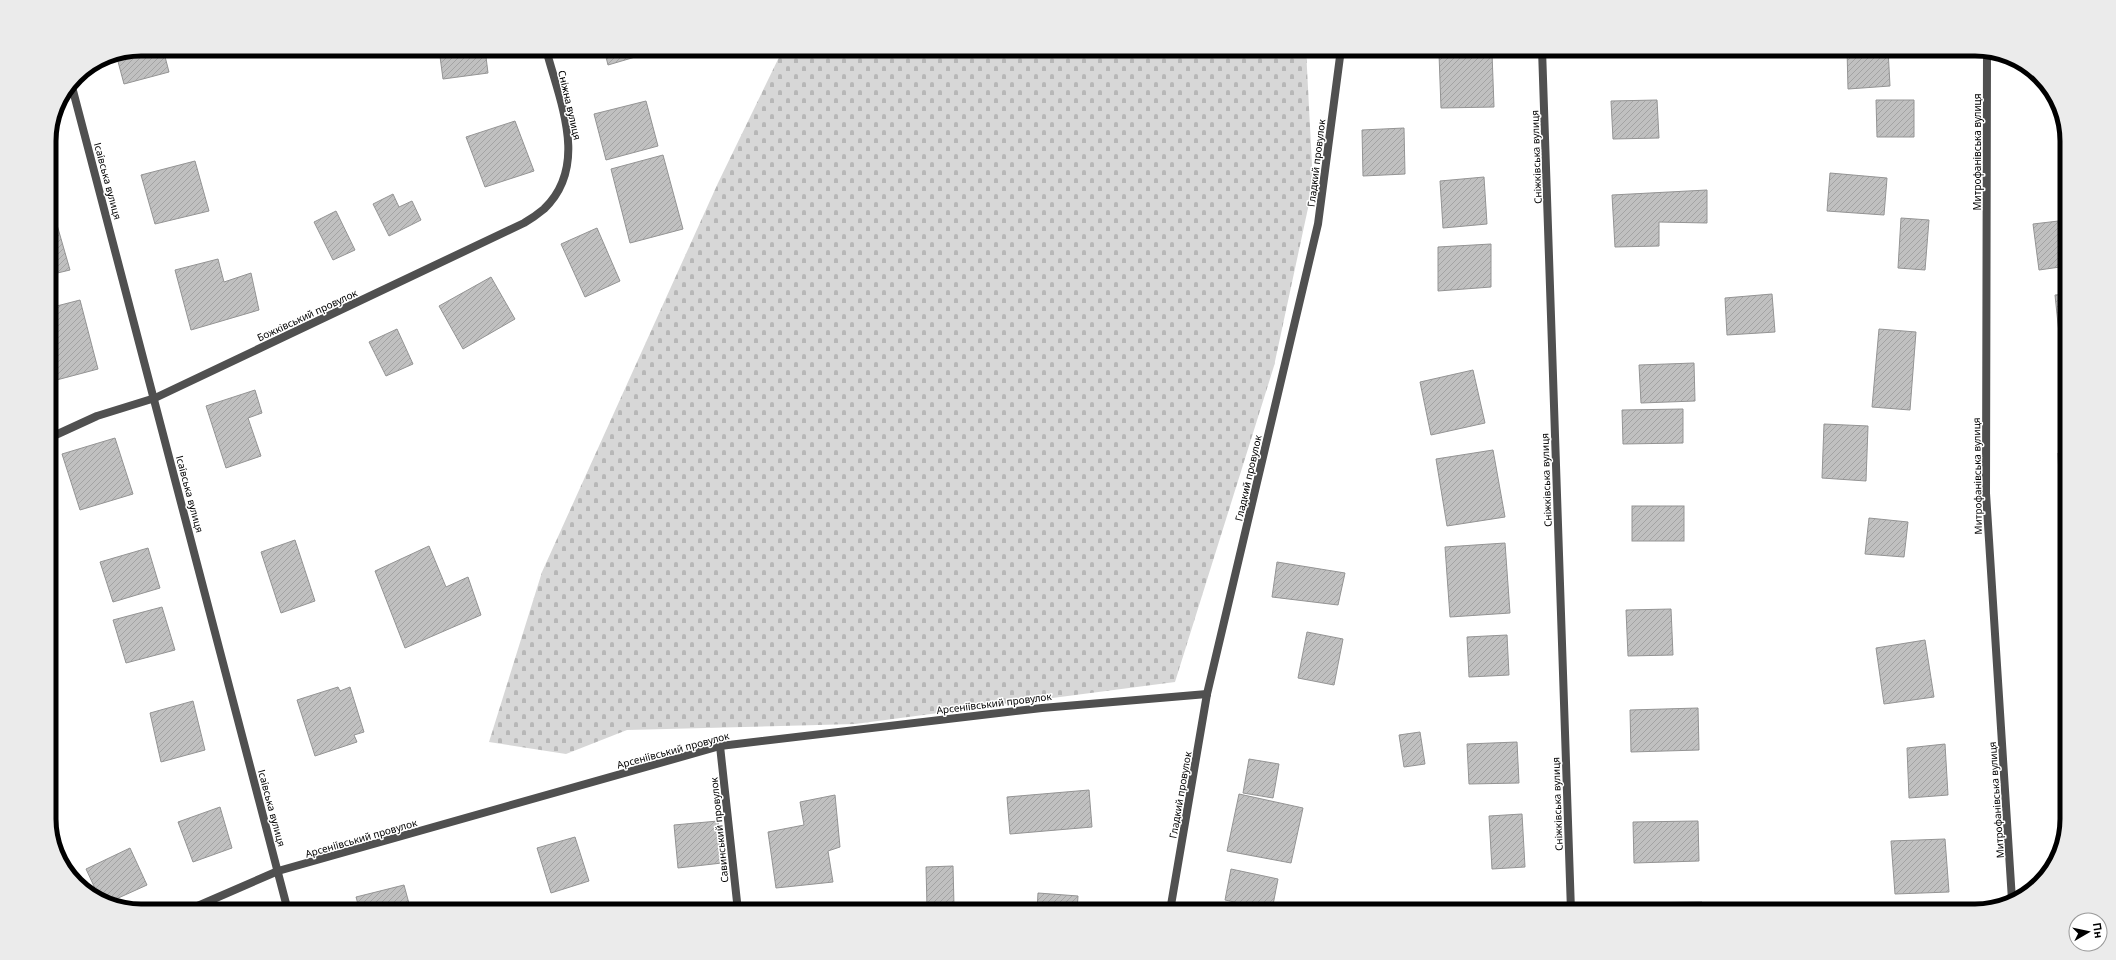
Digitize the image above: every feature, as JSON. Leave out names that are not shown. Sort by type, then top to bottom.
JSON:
[{"type":"street","name":"Сніжна вулиця","points":[[548,56],[570,140],[568,165],[560,189]]},
{"type":"street","name":"Гладкий провулок","points":[[1171,904],[1207,694],[1318,224],[1340,56]]},
{"type":"street","name":"Сніжківська вулиця","points":[[1542,56],[1571,904]]},
{"type":"street","name":"Митрофанівська вулиця","points":[[1987,57],[1986,493],[2012,896]]},
{"type":"street","name":"Ісаївська вулиця","points":[[73,90],[155,398],[286,904]]},
{"type":"street","name":"Божківський провулок","points":[[56,435],[97,416],[155,398],[524,223],[544,208],[560,189]]},
{"type":"street","name":"Арсеніївський провулок","points":[[203,904],[278,872],[720,746],[1042,708],[1207,694]]},
{"type":"street","name":"Савинський провулок","points":[[720,746],[737,904]]},
{"type":"green space","points":[[780,56],[1306,56],[1313,185],[1274,366],[1175,682],[855,724],[627,730],[566,754],[489,742],[542,572],[718,183]]},
{"type":"building","points":[[135,56],[165,56],[169,72],[124,84],[117,59]]},
{"type":"building","points":[[440,56],[486,56],[488,73],[443,79]]},
{"type":"building","points":[[606,56],[639,56],[608,65]]},
{"type":"building","points":[[1439,56],[1492,56],[1494,107],[1441,108]]},
{"type":"building","points":[[1847,56],[1888,56],[1890,86],[1848,89]]},
{"type":"building","points":[[1657,100],[1659,138],[1613,139],[1611,101]]},
{"type":"building","points":[[1876,100],[1914,100],[1914,137],[1877,137]]},
{"type":"building","points":[[646,101],[658,146],[606,160],[594,114]]},
{"type":"building","points":[[515,121],[534,171],[485,187],[466,137]]},
{"type":"building","points":[[1404,128],[1405,174],[1363,176],[1362,130]]},
{"type":"building","points":[[663,155],[683,229],[630,243],[611,169]]},
{"type":"building","points":[[195,161],[209,211],[155,224],[141,175]]},
{"type":"building","points":[[1830,173],[1887,178],[1884,215],[1827,211]]},
{"type":"building","points":[[1484,177],[1487,224],[1443,228],[1440,181]]},
{"type":"building","points":[[1707,190],[1707,223],[1659,222],[1659,246],[1615,247],[1612,195]]},
{"type":"building","points":[[393,194],[399,207],[412,201],[421,220],[389,236],[373,204]]},
{"type":"building","points":[[336,211],[355,250],[333,260],[314,222]]},
{"type":"building","points":[[1901,218],[1929,220],[1925,270],[1898,268]]},
{"type":"building","points":[[56,221],[70,270],[56,273]]},
{"type":"building","points":[[2060,221],[2060,267],[2039,270],[2033,224]]},
{"type":"building","points":[[597,228],[620,281],[585,297],[561,244]]},
{"type":"building","points":[[1491,244],[1491,287],[1438,291],[1438,247]]},
{"type":"building","points":[[218,259],[224,282],[251,273],[259,310],[191,330],[175,270]]},
{"type":"building","points":[[491,277],[515,319],[463,349],[439,306]]},
{"type":"building","points":[[1772,294],[1775,332],[1727,335],[1725,298]]},
{"type":"building","points":[[2055,295],[2060,295],[2060,343]]},
{"type":"building","points":[[80,300],[98,369],[56,380],[56,306]]},
{"type":"building","points":[[397,329],[413,364],[386,376],[369,342]]},
{"type":"building","points":[[1879,329],[1916,332],[1910,410],[1872,407]]},
{"type":"building","points":[[1694,363],[1695,401],[1641,403],[1639,365]]},
{"type":"building","points":[[1473,370],[1485,423],[1431,435],[1420,382]]},
{"type":"building","points":[[255,390],[262,413],[248,418],[261,456],[226,468],[206,406]]},
{"type":"building","points":[[1683,409],[1683,443],[1623,444],[1622,410]]},
{"type":"building","points":[[1824,424],[1868,426],[1866,481],[1822,478]]},
{"type":"building","points":[[115,438],[133,494],[80,510],[62,454]]},
{"type":"building","points":[[1493,450],[1505,517],[1447,526],[1436,459]]},
{"type":"building","points":[[2058,453],[2060,453],[2060,502]]},
{"type":"building","points":[[1632,506],[1684,506],[1684,541],[1632,541]]},
{"type":"building","points":[[1869,518],[1908,522],[1904,557],[1865,554]]},
{"type":"building","points":[[295,540],[315,601],[281,613],[261,552]]},
{"type":"building","points":[[1505,543],[1510,613],[1450,617],[1445,547]]},
{"type":"building","points":[[429,546],[446,587],[468,577],[481,615],[405,648],[375,571]]},
{"type":"building","points":[[148,548],[160,588],[113,602],[100,562]]},
{"type":"building","points":[[1277,562],[1345,573],[1338,605],[1272,597]]},
{"type":"building","points":[[162,607],[175,650],[126,663],[113,620]]},
{"type":"building","points":[[1671,609],[1673,655],[1628,656],[1626,610]]},
{"type":"building","points":[[1307,632],[1343,639],[1334,685],[1298,678]]},
{"type":"building","points":[[1507,635],[1509,675],[1469,677],[1467,637]]},
{"type":"building","points":[[1925,640],[1934,697],[1884,704],[1876,648]]},
{"type":"building","points":[[338,687],[340,691],[350,687],[364,732],[354,735],[357,742],[315,756],[297,700]]},
{"type":"building","points":[[193,701],[205,750],[161,762],[150,713]]},
{"type":"building","points":[[1698,708],[1699,750],[1631,752],[1630,710]]},
{"type":"building","points":[[1420,732],[1425,764],[1404,767],[1399,735]]},
{"type":"building","points":[[1517,742],[1519,783],[1469,784],[1467,744]]},
{"type":"building","points":[[1945,744],[1948,795],[1909,798],[1907,748]]},
{"type":"building","points":[[1249,759],[1279,764],[1273,798],[1243,793]]},
{"type":"building","points":[[1089,790],[1092,827],[1010,834],[1007,797]]},
{"type":"building","points":[[1239,794],[1303,808],[1291,863],[1227,851]]},
{"type":"building","points":[[835,795],[840,847],[828,851],[833,882],[776,888],[768,832],[804,825],[800,802]]},
{"type":"building","points":[[220,807],[232,848],[193,862],[178,822]]},
{"type":"building","points":[[1522,814],[1525,867],[1492,869],[1489,816]]},
{"type":"building","points":[[718,821],[722,863],[678,868],[674,825]]},
{"type":"building","points":[[1698,821],[1699,861],[1634,863],[1633,822]]},
{"type":"building","points":[[575,837],[589,881],[551,893],[537,848]]},
{"type":"building","points":[[1945,839],[1949,892],[1895,894],[1891,841]]},
{"type":"building","points":[[130,848],[147,885],[115,899],[108,898],[96,891],[86,869]]},
{"type":"building","points":[[953,866],[954,904],[927,904],[926,867]]},
{"type":"building","points":[[1231,869],[1278,879],[1273,904],[1244,904],[1225,900]]},
{"type":"building","points":[[404,885],[409,904],[358,904],[356,897]]},
{"type":"building","points":[[1038,893],[1078,896],[1077,904],[1037,904]]},
{"type":"building","points":[[1702,902],[1702,904],[1639,904]]}]
